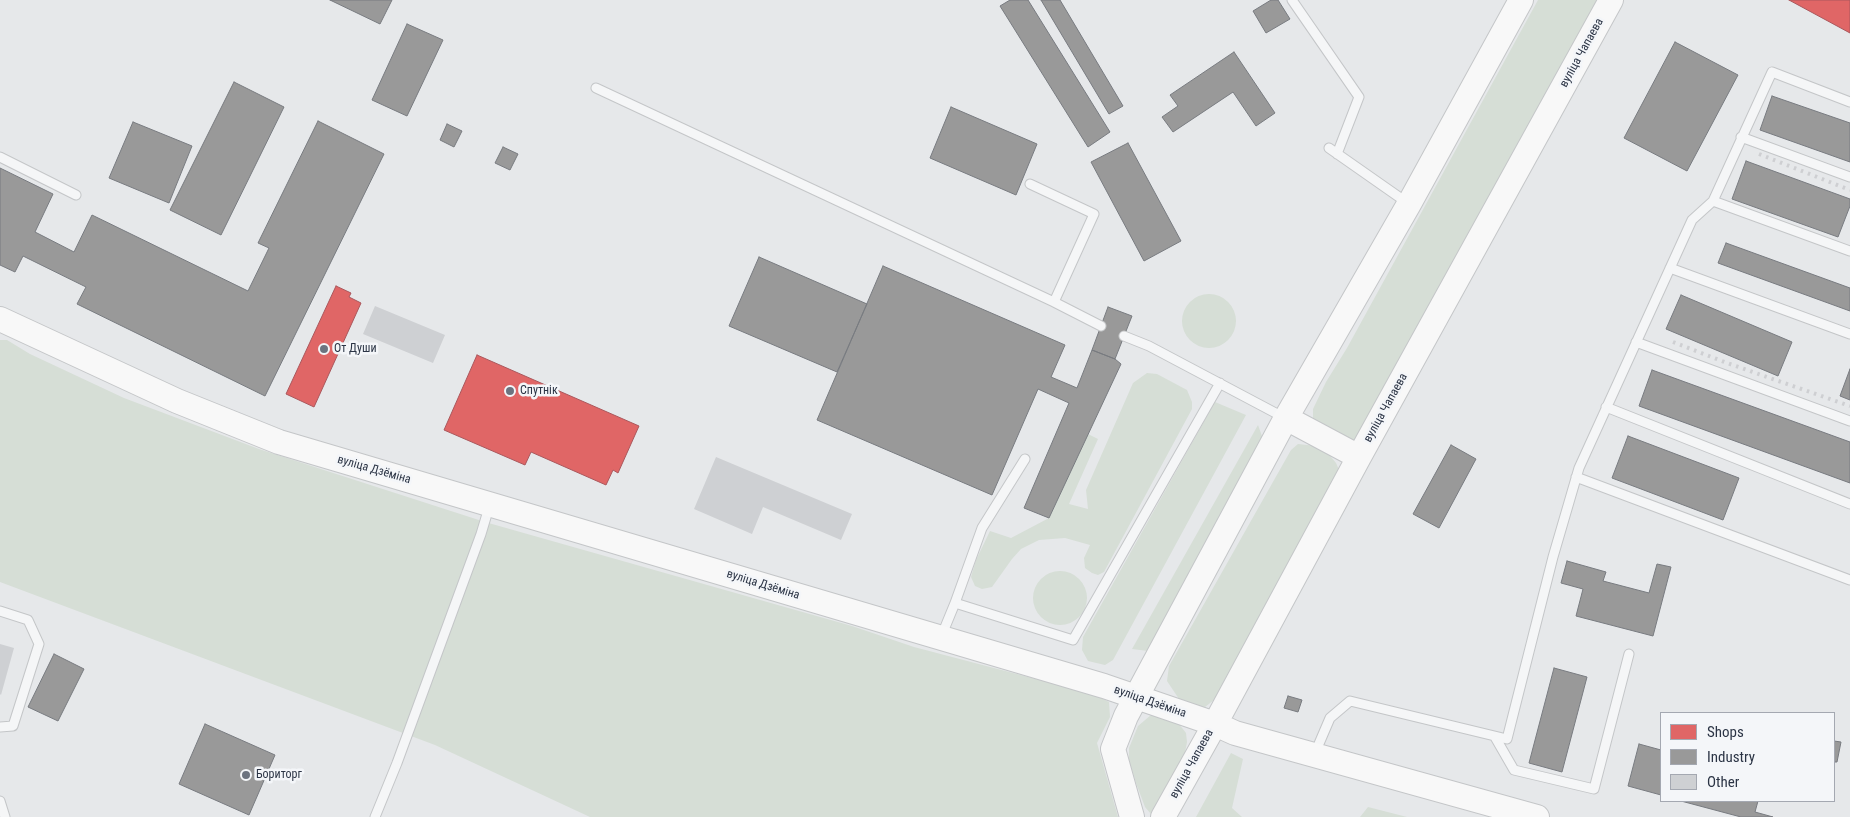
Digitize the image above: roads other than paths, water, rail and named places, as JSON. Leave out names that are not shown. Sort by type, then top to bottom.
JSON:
[{"type":"main road","points":[[1132,817],[1113,749],[1126,716],[1286,418],[1409,204],[1521,0]]},
{"type":"main road","name":"вуліца Чапаева","points":[[1162,817],[1215,724],[1359,457],[1611,0]]},
{"type":"main road","name":"вуліца Дзёміна","points":[[0,319],[177,401],[278,442],[1136,696],[1235,733],[1537,817]]},
{"type":"main road","points":[[1286,418],[1359,457]]},
{"type":"lane","points":[[1292,0],[1358,97],[1333,151],[1409,204]]},
{"type":"lane","points":[[1314,756],[1330,718],[1350,701],[1507,739],[1553,557],[1576,477],[1692,220],[1713,201],[1772,72],[1850,102]]},
{"type":"lane","points":[[596,88],[1054,302],[1101,326]]},
{"type":"lane","points":[[1741,137],[1850,177]]},
{"type":"lane","points":[[0,157],[76,195]]},
{"type":"lane","points":[[1030,184],[1094,214],[1054,302]]},
{"type":"lane","points":[[1713,201],[1850,251]]},
{"type":"lane","points":[[1670,268],[1850,334]]},
{"type":"lane","points":[[1124,336],[1149,346],[1286,418]]},
{"type":"lane","points":[[1636,342],[1850,421]]},
{"type":"lane","points":[[955,603],[1072,640],[1220,383]]},
{"type":"lane","points":[[1606,407],[1850,504]]},
{"type":"lane","points":[[941,638],[982,528],[1025,459]]},
{"type":"lane","points":[[1576,477],[1850,580]]},
{"type":"lane","points":[[375,817],[397,763],[481,534],[490,504]]},
{"type":"lane","points":[[0,610],[28,620],[39,644],[13,726],[0,727]]},
{"type":"lane","points":[[1495,737],[1514,770],[1594,788],[1629,654]]},
{"type":"lane","points":[[0,800],[5,817]]},
{"type":"railway","points":[[1759,154],[1850,190]]},
{"type":"railway","points":[[1673,342],[1850,406]]},
{"type":"place","name":"От Души","points":[[324,349]]},
{"type":"place","name":"Спутнік","points":[[510,391]]},
{"type":"place","name":"Бориторг","points":[[246,775]]}]
